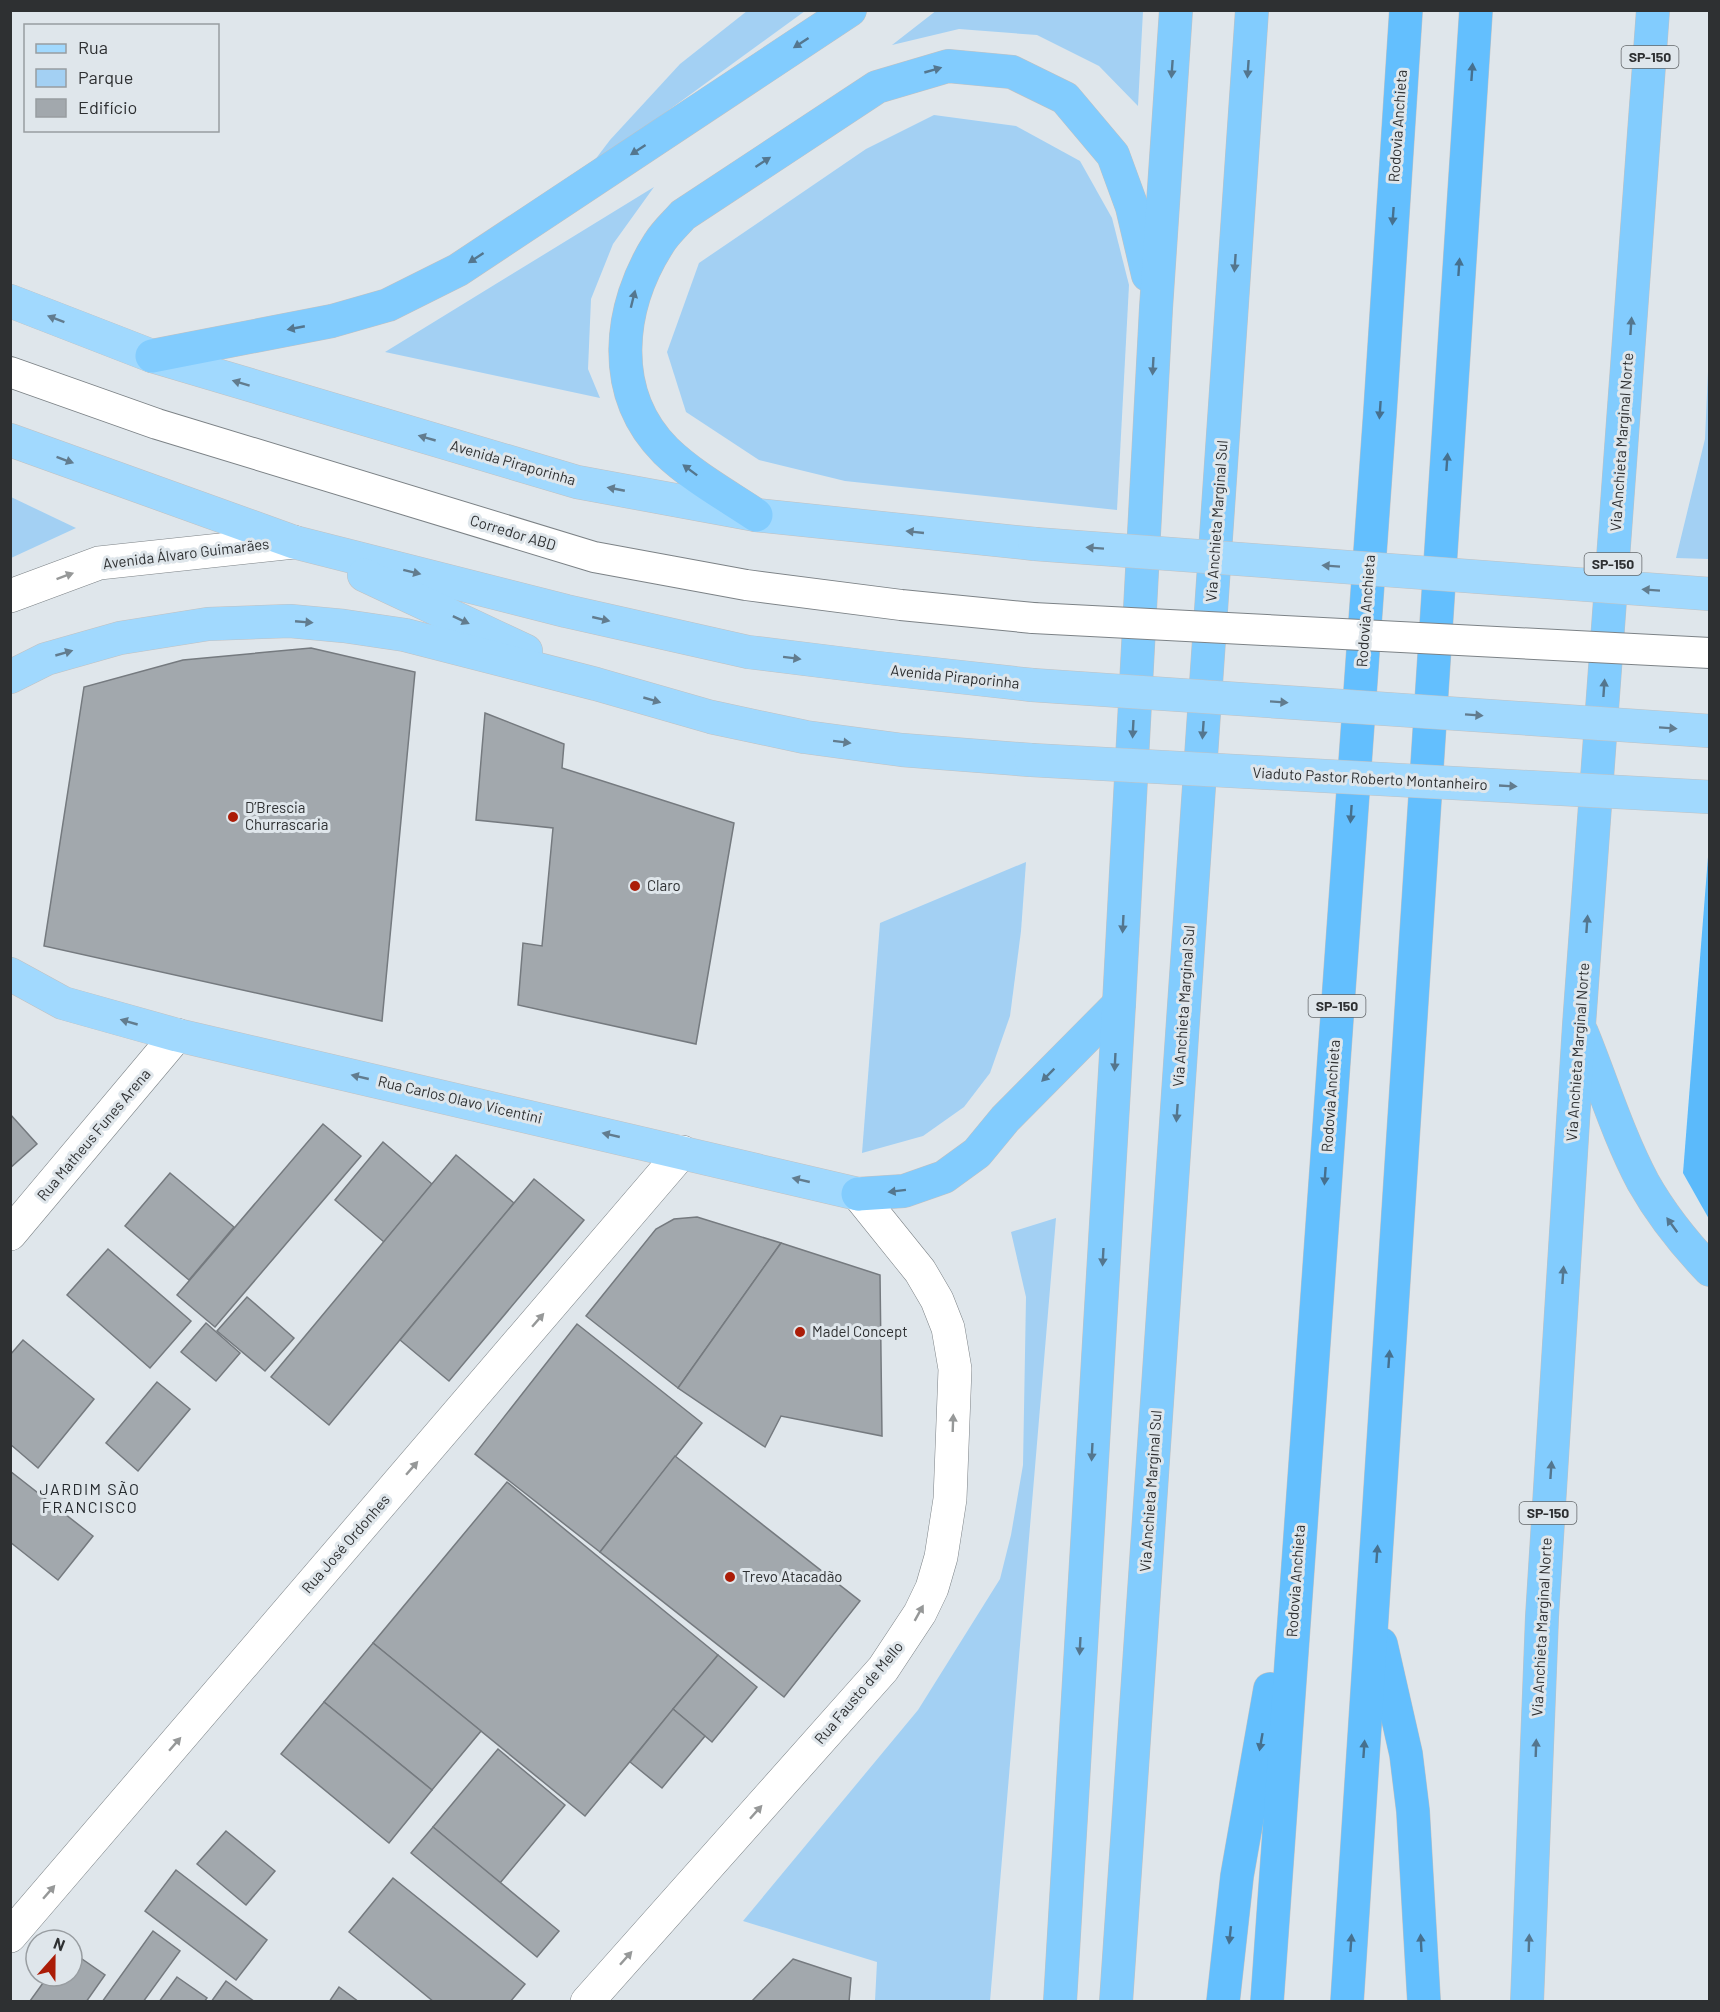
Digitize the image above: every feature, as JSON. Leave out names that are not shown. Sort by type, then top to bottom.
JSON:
[{"type":"highway","points":[[152,356],[332,321],[388,305],[458,270],[850,10]]},
{"type":"highway","points":[[1060,2001],[1119,1004],[1156,308],[1176,10]]},
{"type":"highway","name":"Via Anchieta Marginal Sul","points":[[1116,2001],[1252,10]]},
{"type":"highway","name":"Rodovia Anchieta","points":[[1267,2001],[1380,411],[1406,10]]},
{"type":"highway","points":[[1347,2001],[1476,10]]},
{"type":"highway","name":"SP-150","points":[[1648,104],[1653,10]]},
{"type":"highway","points":[[1648,104],[1668,10]]},
{"type":"highway","points":[[756,516],[688,469],[665,450],[648,429],[635,406],[627,380],[625,351],[627,322],[635,290],[660,240],[683,215],[877,87],[948,66],[1012,72],[1065,98],[1113,155],[1132,207],[1156,308]]},
{"type":"highway","name":"Via Anchieta Marginal Norte","points":[[1527,2001],[1542,1617],[1579,1024],[1648,104]]},
{"type":"highway","points":[[858,1194],[904,1191],[944,1177],[977,1153],[1005,1119],[1119,1004]]},
{"type":"highway","points":[[1579,1024],[1629,1152],[1644,1183],[1688,1247],[1710,1270]]},
{"type":"highway","points":[[1223,2001],[1237,1876],[1300,1519]]},
{"type":"highway","points":[[1373,1610],[1406,1754],[1413,1811],[1424,2001]]},
{"type":"main road","name":"Avenida Piraporinha","points":[[10,301],[152,356],[577,482],[756,516],[1035,544],[1710,594]]},
{"type":"main road","name":"Avenida Piraporinha","points":[[10,440],[294,542],[566,611],[748,652],[1032,685],[1710,731]]},
{"type":"main road","points":[[294,542],[596,684]]},
{"type":"main road","points":[[10,677],[46,659],[120,638],[170,629],[246,621],[290,621],[405,635],[596,684]]},
{"type":"main road","name":"Viaduto Pastor Roberto Montanheiro","points":[[596,684],[711,717],[805,737],[902,750],[1030,760],[1710,797]]},
{"type":"main road","name":"Rua Carlos Olavo Vicentini","points":[[10,974],[63,1003],[177,1035],[858,1194]]},
{"type":"street","name":"Avenida Álvaro Guimarães","points":[[10,596],[99,563],[294,542]]},
{"type":"street","name":"Rua Carlos Olavo Vicentini","points":[[10,990],[63,1003]]},
{"type":"street","name":"Rua Matheus Funes Arena","points":[[10,1234],[177,1035]]},
{"type":"street","name":"Rua José Ordonhes","points":[[10,1936],[682,1152]]},
{"type":"street","name":"Rua Fausto de Mello","points":[[587,2001],[883,1669],[904,1640],[932,1588],[943,1549],[950,1499],[955,1369],[948,1328],[937,1300],[920,1270],[858,1194]]},
{"type":"street","points":[[1053,2001],[1061,1963]]},
{"type":"lane","name":"Corredor ABD","points":[[10,372],[157,424],[594,557],[746,585],[901,605],[1033,618],[1710,652]]},
{"type":"green space","points":[[937,10],[1143,11],[1138,106],[1099,66],[1037,35],[959,29],[892,45]]},
{"type":"green space","points":[[747,11],[805,11],[588,169],[610,140],[680,64]]},
{"type":"green space","points":[[934,115],[1016,126],[1080,161],[1112,218],[1129,285],[1117,510],[845,481],[759,460],[686,412],[667,352],[699,263],[866,149]]},
{"type":"green space","points":[[654,187],[613,244],[591,299],[588,369],[600,398],[385,352]]},
{"type":"green space","points":[[1709,349],[1709,559],[1676,558],[1705,439]]},
{"type":"green space","points":[[11,497],[76,528],[11,558]]},
{"type":"green space","points":[[1026,862],[1021,931],[1010,1016],[990,1073],[964,1107],[923,1136],[862,1153],[880,923]]},
{"type":"green space","points":[[1056,1218],[990,2001],[875,2001],[877,1962],[743,1921],[918,1710],[1000,1579],[1011,1535],[1023,1465],[1026,1297],[1011,1232]]},
{"type":"shaded area","points":[[1708,857],[1710,857],[1709,1219],[1683,1173]]},
{"type":"building","name":"D’Brescia Churrascaria","points":[[311,648],[415,672],[382,1021],[44,946],[84,687],[183,660]]},
{"type":"building","name":"Claro","points":[[485,713],[564,744],[562,768],[734,823],[696,1044],[518,1005],[523,943],[542,946],[553,828],[476,820]]},
{"type":"building","points":[[10,1114],[37,1144],[10,1168]]},
{"type":"building","points":[[323,1124],[361,1156],[215,1327],[177,1295]]},
{"type":"building","points":[[383,1142],[432,1184],[384,1242],[335,1200]]},
{"type":"building","points":[[456,1155],[514,1203],[329,1425],[271,1377]]},
{"type":"building","points":[[170,1173],[234,1227],[189,1280],[125,1226]]},
{"type":"building","points":[[534,1179],[584,1220],[449,1381],[400,1340]]},
{"type":"building","points":[[697,1217],[781,1243],[678,1388],[586,1316],[656,1229],[674,1219]]},
{"type":"building","name":"Madel Concept","points":[[781,1243],[880,1275],[882,1436],[781,1416],[765,1447],[678,1388]]},
{"type":"building","points":[[108,1249],[191,1321],[150,1368],[67,1295]]},
{"type":"building","points":[[247,1297],[294,1338],[265,1371],[217,1331]]},
{"type":"building","points":[[206,1323],[240,1353],[216,1381],[181,1352]]},
{"type":"building","points":[[577,1324],[702,1423],[600,1552],[475,1454]]},
{"type":"building","points":[[23,1340],[94,1399],[38,1468],[10,1444],[10,1355]]},
{"type":"building","points":[[157,1382],[190,1409],[138,1471],[106,1443]]},
{"type":"building","name":"Trevo Atacadão","points":[[675,1456],[860,1601],[784,1697],[600,1552]]},
{"type":"building","points":[[10,1471],[93,1536],[58,1580],[10,1542]]},
{"type":"building","points":[[507,1482],[718,1655],[585,1816],[373,1643]]},
{"type":"building","points":[[373,1643],[481,1731],[432,1790],[324,1702]]},
{"type":"building","points":[[718,1655],[757,1687],[712,1742],[673,1709]]},
{"type":"building","points":[[324,1702],[432,1790],[389,1843],[281,1754]]},
{"type":"building","points":[[673,1709],[705,1736],[662,1788],[630,1762]]},
{"type":"building","points":[[498,1749],[565,1805],[500,1883],[433,1827]]},
{"type":"building","points":[[433,1827],[559,1931],[537,1957],[411,1853]]},
{"type":"building","points":[[226,1831],[275,1871],[246,1905],[197,1864]]},
{"type":"building","points":[[176,1870],[267,1940],[236,1980],[145,1911]]},
{"type":"building","points":[[393,1878],[525,1984],[510,2002],[434,2002],[349,1932]]},
{"type":"building","points":[[153,1931],[180,1951],[143,2002],[102,2002]]},
{"type":"building","points":[[793,1959],[851,1978],[849,2002],[751,2002]]},
{"type":"building","points":[[84,1960],[105,1975],[86,2002],[30,2001],[39,1988],[84,1988]]},
{"type":"building","points":[[177,1977],[207,1998],[204,2002],[159,2002]]},
{"type":"building","points":[[226,1981],[255,2002],[211,2002]]},
{"type":"building","points":[[339,1987],[359,2002],[329,2002]]},
{"type":"place","name":"D’Brescia Churrascaria","points":[[233,817]]},
{"type":"place","name":"Claro","points":[[635,886]]},
{"type":"place","name":"Madel Concept","points":[[800,1332]]},
{"type":"place","name":"Trevo Atacadão","points":[[730,1577]]},
{"type":"district","name":"JARDIM SÃO FRANCISCO","points":[[90,1498]]}]
